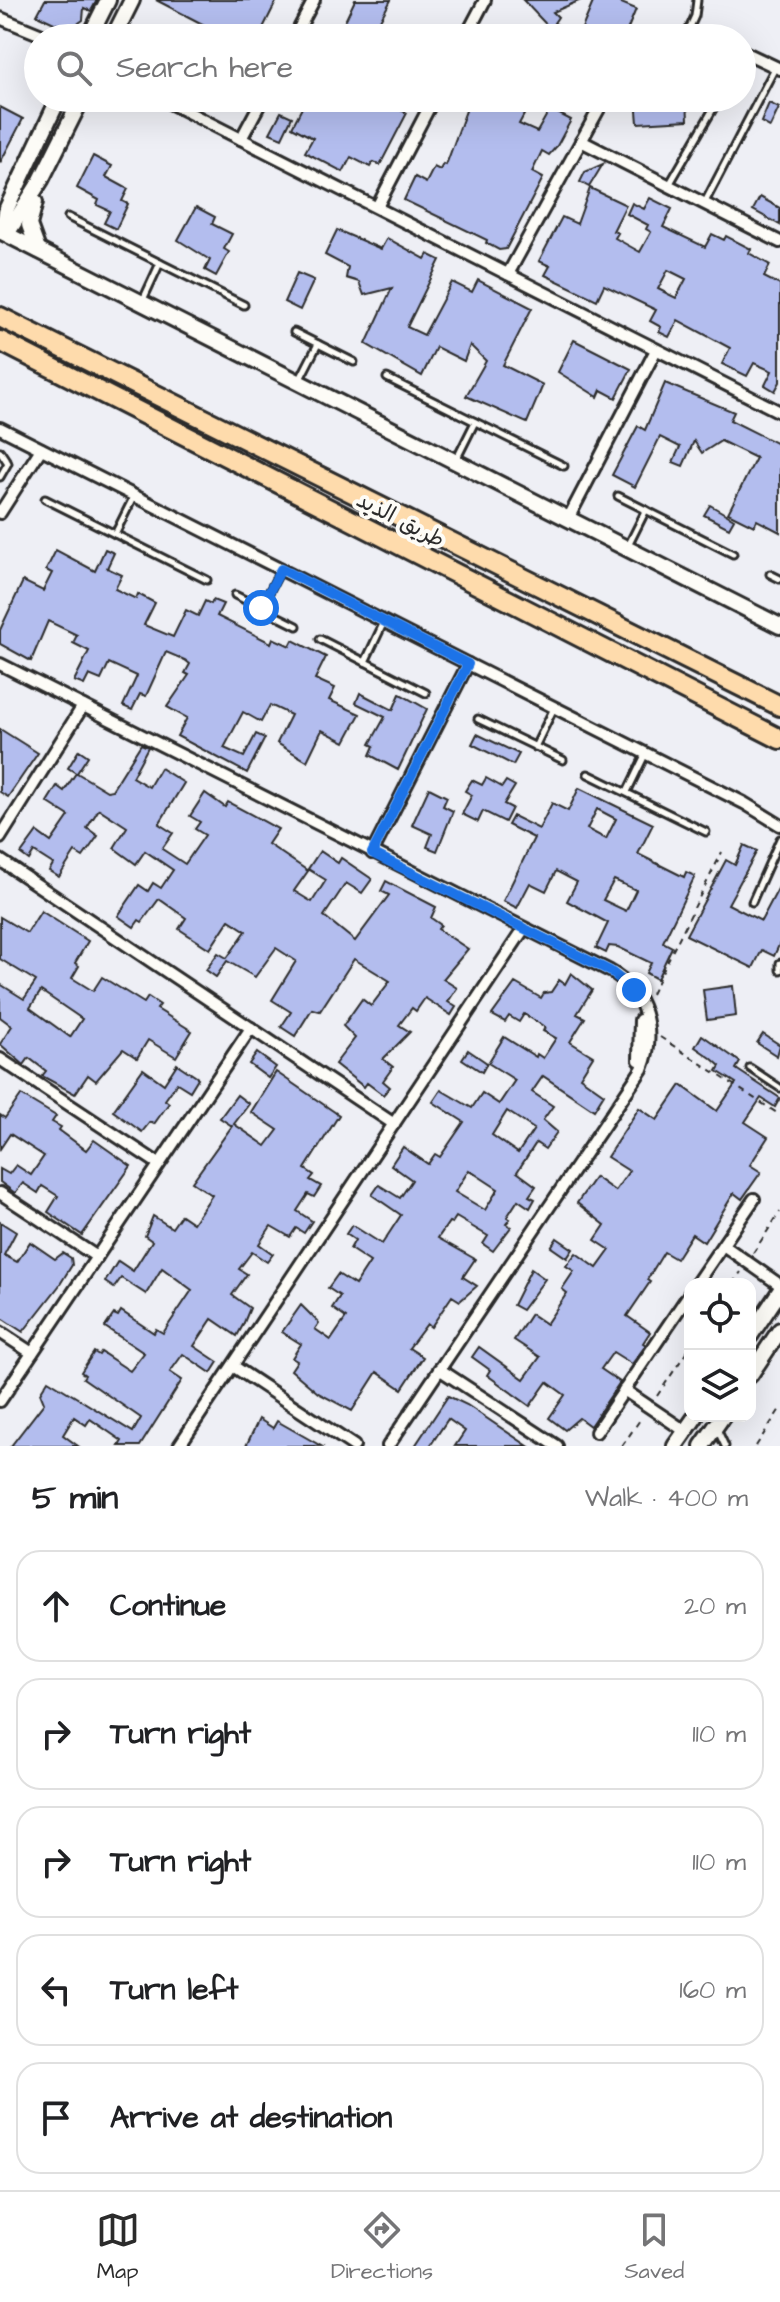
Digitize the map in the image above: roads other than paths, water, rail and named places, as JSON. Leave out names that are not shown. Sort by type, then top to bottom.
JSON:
[{"type":"highway","name":"طريق الذيد","points":[[0,317],[780,706]]},
{"type":"highway","name":"طريق الذيد","points":[[0,341],[776,737]]},
{"type":"highway","points":[[744,688],[780,698]]},
{"type":"street","points":[[94,24],[108,0]]},
{"type":"street","points":[[120,24],[132,0]]},
{"type":"street","points":[[301,24],[314,0]]},
{"type":"street","points":[[472,24],[485,0]]},
{"type":"street","points":[[0,18],[24,31]]},
{"type":"street","points":[[18,27],[24,29]]},
{"type":"street","points":[[756,58],[778,68]]},
{"type":"street","points":[[3,232],[7,208],[52,112]]},
{"type":"street","points":[[3,232],[40,181],[75,112]]},
{"type":"street","points":[[188,112],[780,412]]},
{"type":"street","points":[[241,139],[255,112]]},
{"type":"street","points":[[377,207],[427,112]]},
{"type":"street","points":[[508,274],[597,112]]},
{"type":"street","points":[[581,141],[780,242]]},
{"type":"street","points":[[23,170],[40,181]]},
{"type":"street","points":[[0,202],[23,170]]},
{"type":"street","points":[[39,250],[32,238],[29,218],[40,181]]},
{"type":"street","points":[[3,232],[780,626]]},
{"type":"street","points":[[569,517],[656,350]]},
{"type":"street","points":[[0,428],[385,621],[780,825]]},
{"type":"street","points":[[0,513],[4,502],[41,449]]},
{"type":"street","points":[[0,664],[627,982],[644,1019],[646,1059],[388,1446]]},
{"type":"street","points":[[372,853],[468,664]]},
{"type":"street","points":[[0,838],[83,706]]},
{"type":"street","points":[[0,860],[394,1124]]},
{"type":"street","points":[[179,1446],[523,930]]},
{"type":"street","points":[[0,1401],[251,1028]]},
{"type":"street","points":[[0,1059],[159,1164]]},
{"type":"street","points":[[0,1193],[97,1257]]},
{"type":"street","points":[[700,1278],[754,1199]]},
{"type":"street","points":[[723,1245],[780,1285]]},
{"type":"street","points":[[756,1327],[780,1291]]},
{"type":"street","points":[[596,1432],[684,1302]]},
{"type":"street","points":[[756,1366],[780,1330]]},
{"type":"street","points":[[0,1332],[32,1353]]},
{"type":"street","points":[[233,1366],[354,1446]]},
{"type":"street","points":[[439,1369],[557,1446]]},
{"type":"street","points":[[624,1390],[685,1431]]},
{"type":"street","points":[[675,1446],[692,1422]]},
{"type":"street","points":[[702,1446],[719,1422]]},
{"type":"lane","points":[[691,24],[697,0]]},
{"type":"lane","points":[[756,108],[778,68]]},
{"type":"lane","points":[[668,185],[711,112]]},
{"type":"lane","points":[[704,204],[754,112]]},
{"type":"lane","points":[[68,217],[244,305]]},
{"type":"lane","points":[[142,302],[160,263]]},
{"type":"lane","points":[[294,332],[354,362]]},
{"type":"lane","points":[[299,382],[318,344]]},
{"type":"lane","points":[[387,378],[564,466]]},
{"type":"lane","points":[[456,461],[475,422]]},
{"type":"lane","points":[[0,451],[8,463],[6,473],[0,477]]},
{"type":"lane","points":[[115,534],[135,495]]},
{"type":"lane","points":[[618,496],[733,554]]},
{"type":"lane","points":[[45,499],[207,580]]},
{"type":"lane","points":[[627,547],[646,510]]},
{"type":"lane","points":[[261,608],[281,569]]},
{"type":"lane","points":[[770,574],[780,579]]},
{"type":"lane","points":[[235,595],[297,626]]},
{"type":"lane","points":[[365,662],[385,621]]},
{"type":"lane","points":[[320,639],[426,693]]},
{"type":"lane","points":[[535,747],[554,708]]},
{"type":"lane","points":[[478,719],[563,760]]},
{"type":"lane","points":[[626,793],[646,754]]},
{"type":"lane","points":[[588,774],[706,832]]},
{"type":"lane","points":[[752,902],[780,839]]},
{"type":"lane","points":[[780,963],[780,970]]},
{"type":"lane","points":[[750,1068],[780,1088]]},
{"type":"lane","points":[[720,1422],[725,1446]]}]
